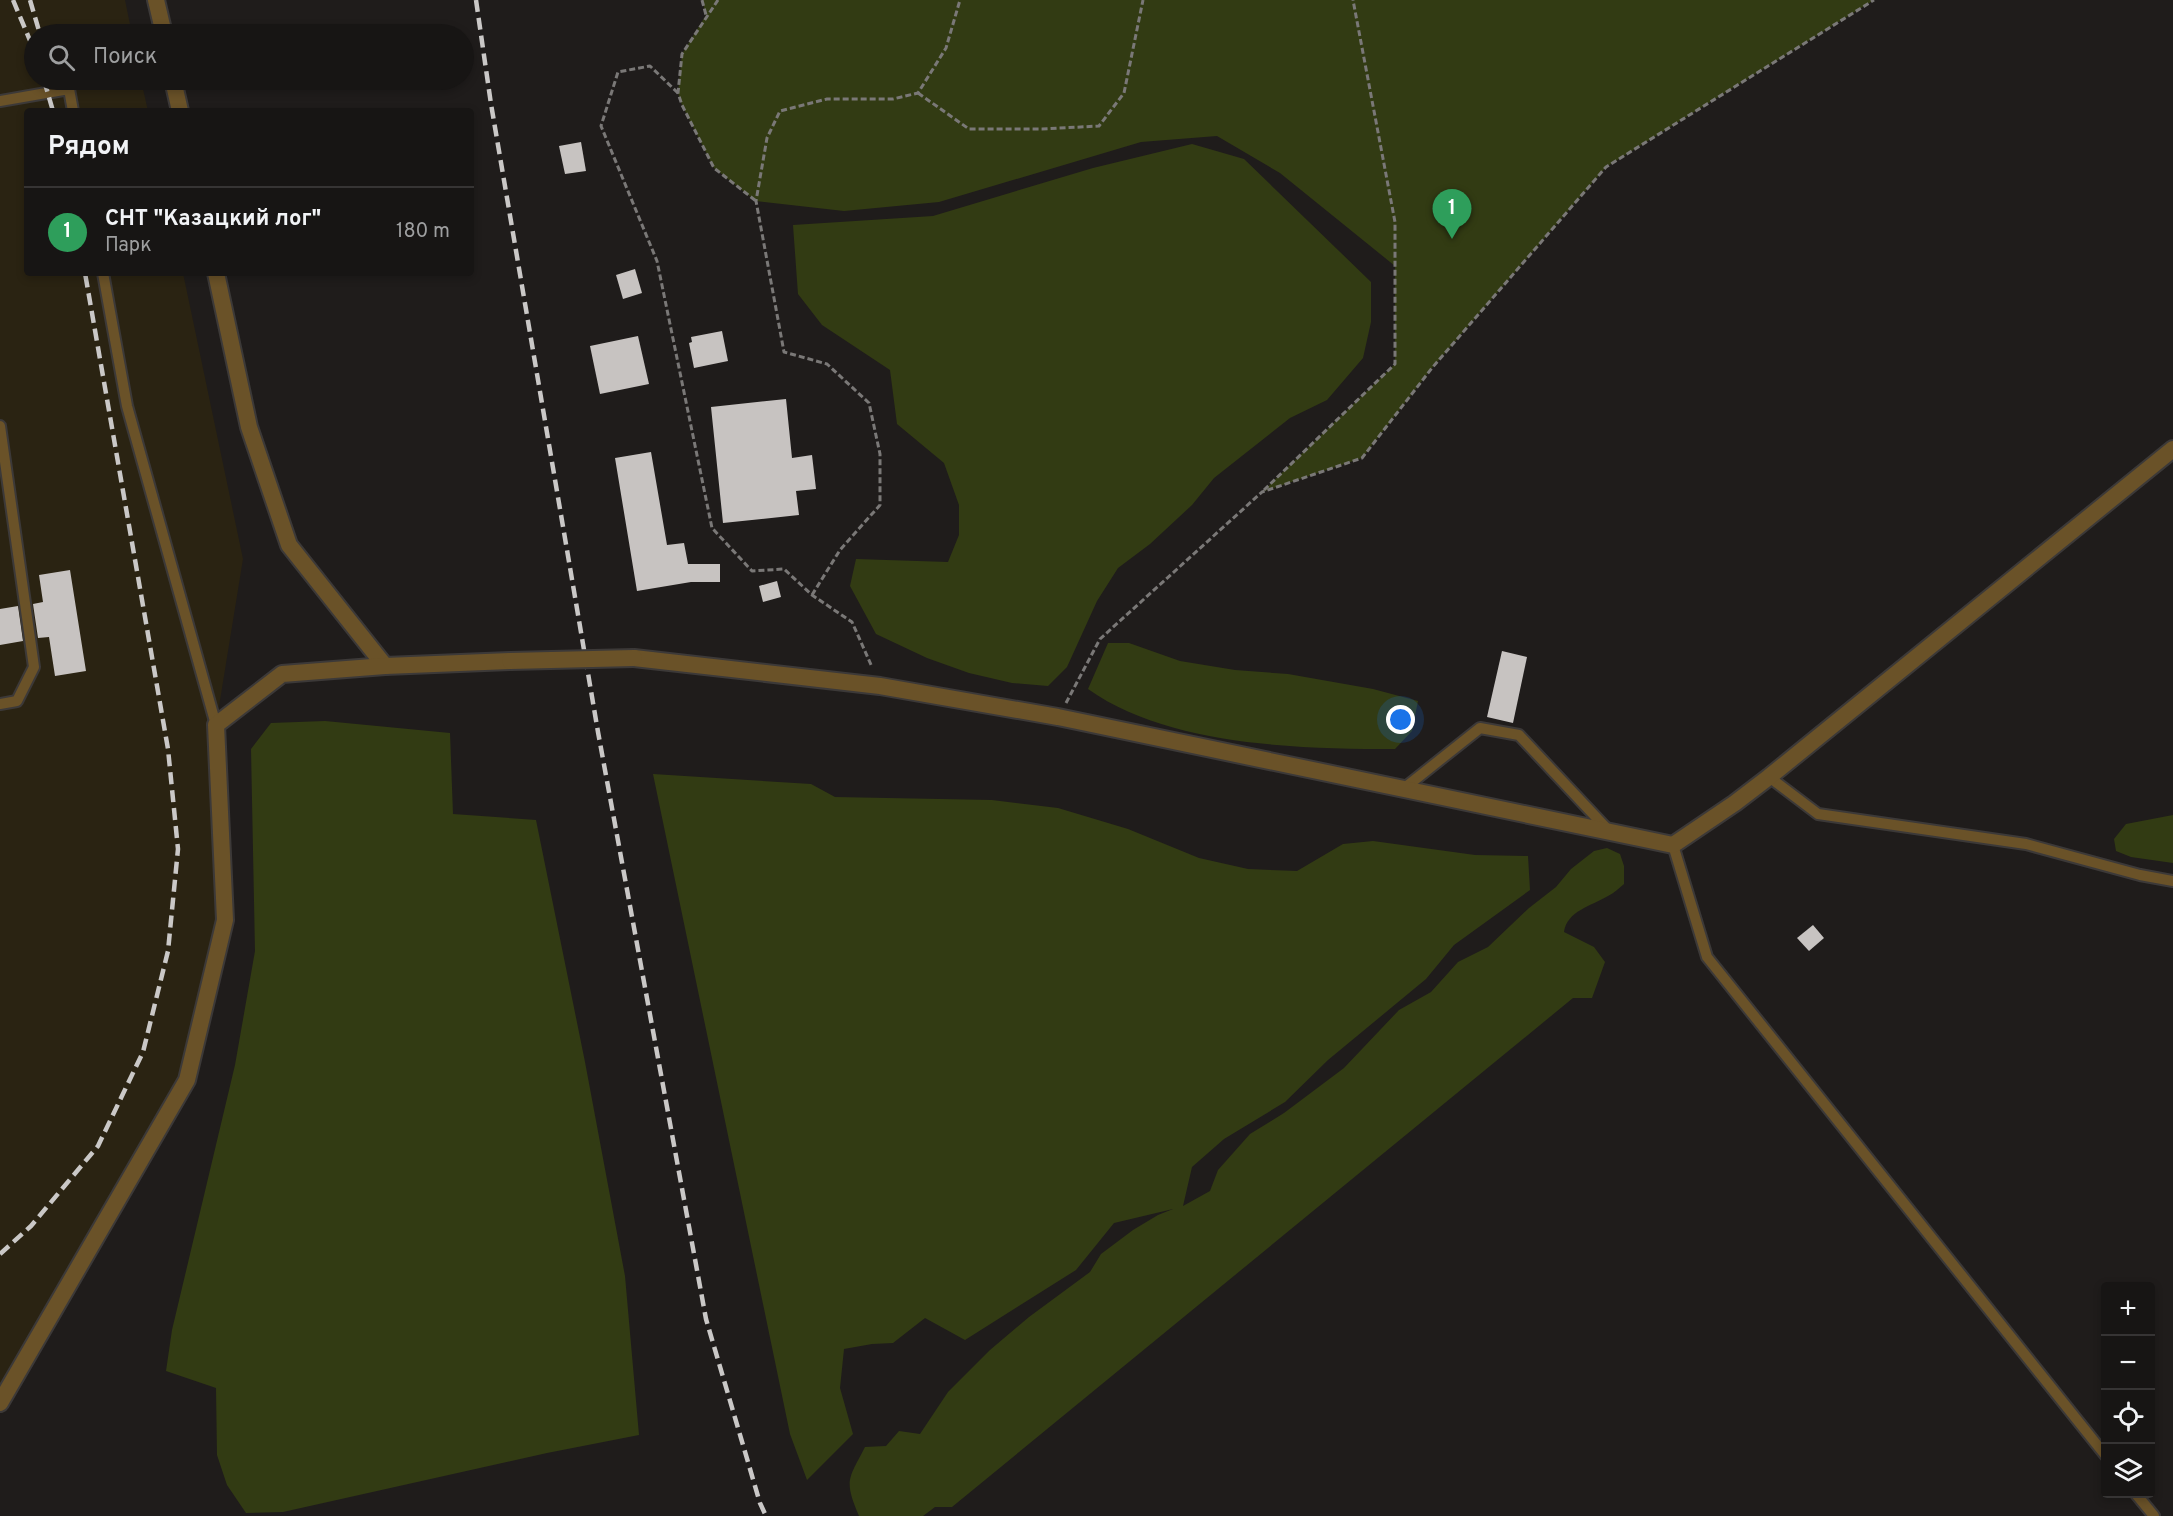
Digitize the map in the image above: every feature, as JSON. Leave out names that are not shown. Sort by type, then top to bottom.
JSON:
[{"type":"street","points":[[156,0],[162,24]]},
{"type":"street","points":[[176,90],[179,108]]},
{"type":"street","points":[[217,276],[249,427],[289,545],[385,666]]},
{"type":"street","points":[[0,1403],[187,1080],[225,920],[216,725],[282,674],[385,666],[634,658],[880,686],[1058,717],[1673,845],[1769,777],[2173,449]]},
{"type":"lane","points":[[0,101],[63,90]]},
{"type":"lane","points":[[69,90],[72,108]]},
{"type":"lane","points":[[104,276],[127,405],[216,725]]},
{"type":"lane","points":[[0,426],[34,668],[18,701],[0,704]]},
{"type":"lane","points":[[1402,790],[1480,728],[1519,735],[1610,832]]},
{"type":"lane","points":[[1769,777],[1818,814],[2026,844],[2140,875],[2173,881]]},
{"type":"lane","points":[[1673,845],[1707,957],[2101,1450]]},
{"type":"lane","points":[[2139,1498],[2154,1516]]},
{"type":"path","points":[[702,0],[706,15]]},
{"type":"path","points":[[718,0],[682,54],[678,93],[714,168],[756,201]]},
{"type":"path","points":[[812,595],[840,550],[880,505],[880,454],[869,403],[827,364],[784,352],[756,201],[767,138],[780,111],[827,99],[893,99],[918,93],[946,48],[960,0]]},
{"type":"path","points":[[918,93],[969,129],[1099,126],[1124,93],[1143,0]]},
{"type":"path","points":[[1058,717],[1100,639],[1262,492],[1395,364],[1395,222],[1353,0]]},
{"type":"path","points":[[1262,492],[1362,458],[1432,368],[1606,167],[1874,0]]},
{"type":"path","points":[[678,93],[650,66],[618,72],[601,126],[657,261],[712,528],[752,571],[784,569],[812,595],[852,622],[880,686]]},
{"type":"shaded area","points":[[0,0],[125,0],[130,24],[24,24],[24,90],[143,90],[147,108],[24,108],[24,276],[184,276],[243,559],[216,725],[225,920],[187,1080],[0,1403]]},
{"type":"green space","points":[[702,0],[1874,0],[1606,167],[1432,368],[1362,458],[1262,492],[1395,364],[1395,266],[1280,173],[1217,136],[1141,142],[939,202],[844,211],[756,201],[714,168],[678,93],[682,54],[706,15]]},
{"type":"green space","points":[[1192,144],[1244,159],[1371,282],[1371,322],[1363,358],[1327,400],[1290,418],[1214,478],[1192,505],[1150,544],[1118,568],[1097,601],[1067,667],[1048,686],[1012,683],[969,673],[927,658],[876,634],[850,586],[856,559],[948,562],[959,535],[959,505],[944,463],[897,424],[890,370],[822,325],[798,294],[793,225],[933,216],[1093,168]]},
{"type":"green space","points":[[1108,643],[1129,643],[1180,661],[1235,670],[1288,674],[1373,689],[1418,701],[1412,731],[1395,749],[1318,748],[1236,740],[1195,733],[1156,722],[1120,708],[1088,689]]},
{"type":"green space","points":[[325,721],[450,733],[453,814],[536,820],[625,1276],[639,1435],[547,1453],[283,1512],[246,1513],[227,1485],[217,1455],[216,1388],[166,1371],[172,1330],[235,1065],[255,951],[251,749],[271,723]]},
{"type":"green space","points":[[653,774],[811,784],[835,797],[992,800],[1058,808],[1128,829],[1199,858],[1248,869],[1297,871],[1343,844],[1373,841],[1475,855],[1528,856],[1530,890],[1454,945],[1426,979],[1328,1060],[1285,1102],[1224,1139],[1192,1167],[1183,1206],[1210,1191],[1218,1170],[1250,1134],[1284,1113],[1344,1068],[1399,1010],[1431,992],[1458,962],[1488,947],[1529,908],[1556,887],[1571,869],[1594,851],[1607,848],[1620,854],[1624,866],[1624,884],[1610,895],[1575,914],[1566,925],[1564,932],[1594,947],[1605,962],[1592,998],[1573,998],[952,1507],[935,1507],[923,1516],[859,1516],[851,1495],[850,1480],[865,1447],[886,1446],[899,1431],[920,1434],[948,1392],[990,1350],[1029,1317],[1090,1272],[1101,1254],[1133,1230],[1173,1209],[1114,1223],[1076,1270],[965,1340],[925,1318],[893,1343],[844,1349],[840,1388],[853,1434],[807,1480],[790,1434]]},
{"type":"green space","points":[[2173,815],[2173,863],[2131,857],[2116,851],[2114,839],[2126,824]]},
{"type":"building","points":[[581,142],[586,171],[565,174],[559,146]]},
{"type":"building","points":[[635,269],[642,293],[623,299],[616,275]]},
{"type":"building","points":[[722,331],[728,361],[694,368],[689,343],[692,342],[691,337]]},
{"type":"building","points":[[638,336],[649,384],[600,394],[590,346]]},
{"type":"building","points":[[786,399],[792,458],[812,455],[816,489],[796,491],[799,515],[723,523],[711,407]]},
{"type":"building","points":[[651,452],[667,545],[684,543],[688,564],[720,564],[720,582],[691,582],[637,591],[615,458]]},
{"type":"building","points":[[70,570],[86,671],[55,676],[49,637],[38,638],[33,604],[43,602],[39,575]]},
{"type":"building","points":[[777,581],[781,597],[763,602],[759,586]]},
{"type":"building","points":[[18,606],[23,641],[0,645],[0,609]]},
{"type":"building","points":[[1502,651],[1527,657],[1513,723],[1487,717]]},
{"type":"building","points":[[1813,925],[1824,938],[1809,951],[1797,938]]},
{"type":"railway","points":[[13,0],[24,26]]},
{"type":"railway","points":[[30,0],[37,24]]},
{"type":"railway","points":[[476,0],[491,104],[598,732],[706,1319],[760,1503],[766,1516]]},
{"type":"railway","points":[[47,90],[52,108]]},
{"type":"railway","points":[[0,1254],[31,1226],[98,1146],[143,1052],[168,951],[178,849],[168,749],[86,276]]},
{"type":"place","name":"СНТ \"Казацкий лог\"","points":[[1452,239]]}]
